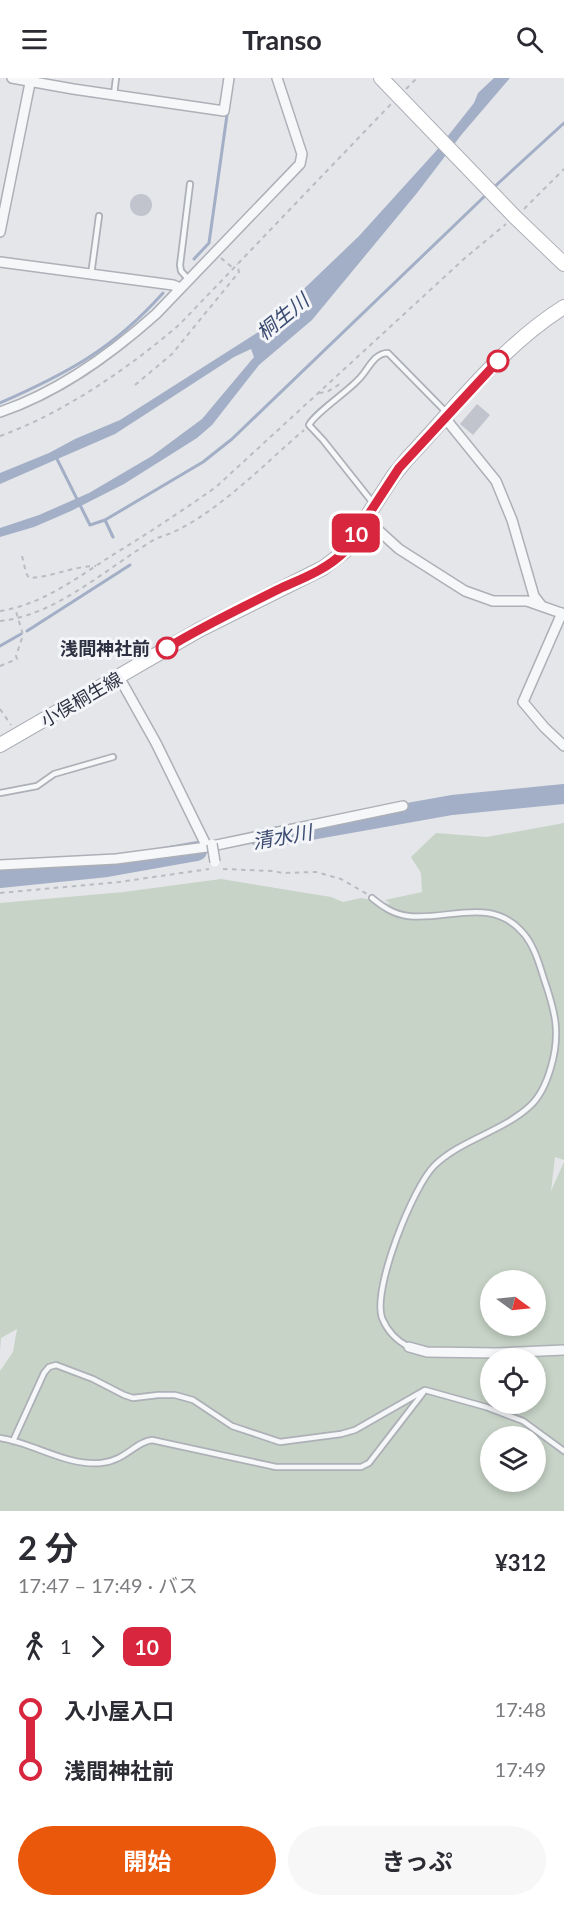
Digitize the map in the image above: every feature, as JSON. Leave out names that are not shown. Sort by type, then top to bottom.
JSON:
[{"type":"main road","points":[[381,78],[514,216],[564,264]]},
{"type":"main road","name":"小俣桐生線","points":[[0,745],[199,630],[333,562],[344,552],[399,468],[508,350],[564,308]]},
{"type":"street","points":[[12,78],[224,111],[229,78]]},
{"type":"street","points":[[0,412],[49,391],[106,355],[156,314],[302,160],[277,78]]},
{"type":"street","points":[[0,232],[31,80]]},
{"type":"street","points":[[0,261],[173,285],[180,288]]},
{"type":"street","points":[[447,416],[496,481],[512,520],[534,596],[543,607]]},
{"type":"street","points":[[366,519],[399,549],[465,591],[493,601],[527,601],[563,614],[524,702],[544,727],[564,746]]},
{"type":"street","points":[[119,677],[156,743],[215,862]]},
{"type":"street","points":[[0,866],[116,859],[209,846],[403,806]]},
{"type":"street","points":[[409,1347],[427,1352],[485,1353],[564,1350]]},
{"type":"lane","points":[[114,95],[116,78]]},
{"type":"lane","points":[[189,280],[181,271],[180,265],[190,184]]},
{"type":"lane","points":[[91,274],[99,216]]},
{"type":"lane","points":[[375,505],[309,425],[313,418],[351,388],[364,375],[372,361],[382,353],[388,353],[447,416]]},
{"type":"lane","points":[[0,793],[37,786],[54,774],[113,757]]},
{"type":"lane","points":[[372,898],[386,909],[407,916],[431,916],[471,910],[501,917],[518,927],[534,950],[541,968],[553,1006],[557,1032],[557,1043],[548,1077],[530,1106],[441,1159],[429,1171],[417,1190],[394,1248],[381,1301],[382,1317],[386,1325],[396,1339],[409,1347]]},
{"type":"lane","points":[[13,1441],[44,1373],[49,1367],[56,1365],[93,1379],[114,1392],[133,1398],[175,1395],[193,1400],[232,1426],[280,1442],[341,1434],[354,1430],[425,1389],[486,1407],[522,1422],[564,1450]]},
{"type":"lane","points":[[0,1438],[84,1463],[116,1460],[141,1443],[152,1440],[276,1467],[361,1467],[369,1463],[425,1389]]},
{"type":"path","points":[[0,436],[86,393],[127,366],[180,324],[417,78]]},
{"type":"path","points":[[0,611],[30,603],[96,566],[175,516],[216,486],[564,170]]},
{"type":"path","points":[[219,256],[233,269]]},
{"type":"path","points":[[135,385],[172,354],[239,272],[237,264]]},
{"type":"path","points":[[319,393],[327,392],[344,382]]},
{"type":"path","points":[[0,621],[19,619],[47,608],[150,543],[186,526],[229,495],[309,425]]},
{"type":"path","points":[[22,556],[29,578],[38,578],[85,566],[96,566]]},
{"type":"path","points":[[0,666],[17,659],[23,635],[15,608]]},
{"type":"path","points":[[0,709],[18,735]]},
{"type":"path","points":[[0,893],[119,882],[216,869],[283,873],[316,872],[341,879],[372,898]]},
{"type":"green space","points":[[564,823],[564,1160],[555,1157],[551,1191],[564,1162],[564,1511],[0,1511],[0,1371],[13,1352],[17,1329],[1,1338],[0,1351],[0,903],[124,892],[221,879],[331,897],[343,902],[361,898],[391,904],[385,900],[422,892],[421,873],[411,857],[436,833],[487,837]]},
{"type":"water","name":"桐生川","points":[[494,78],[510,78],[312,320],[259,365],[212,425],[197,438],[124,484],[34,527],[0,537],[0,528],[39,515],[89,493],[152,456],[202,419],[254,357],[251,349],[234,357],[115,434],[0,484],[0,473],[120,420],[260,331],[359,236],[436,151],[474,103],[478,93]]},
{"type":"building","points":[[141,194],[149,197],[152,205],[149,213],[141,216],[133,213],[130,205],[133,197]]},
{"type":"building","points":[[477,404],[490,415],[473,435],[460,424]]},
{"type":"waterway","points":[[194,259],[209,243],[227,115]]},
{"type":"waterway","points":[[492,189],[564,123]]},
{"type":"waterway","points":[[113,537],[105,520],[203,462],[232,439],[488,193]]},
{"type":"waterway","points":[[0,403],[47,381],[88,358],[126,330],[163,293]]},
{"type":"waterway","points":[[56,457],[90,525],[105,520]]},
{"type":"waterway","points":[[27,631],[130,565]]},
{"type":"waterway","points":[[0,646],[21,634]]},
{"type":"waterway","name":"清水川","points":[[261,839],[452,805],[564,794]]},
{"type":"waterway","name":"清水川","points":[[0,878],[107,867],[197,851]]},
{"type":"bus line","name":"10","points":[[167,648],[323,568],[338,558],[399,468],[498,361]]},
{"type":"place","name":"浅間神社前","points":[[167,648]]}]
